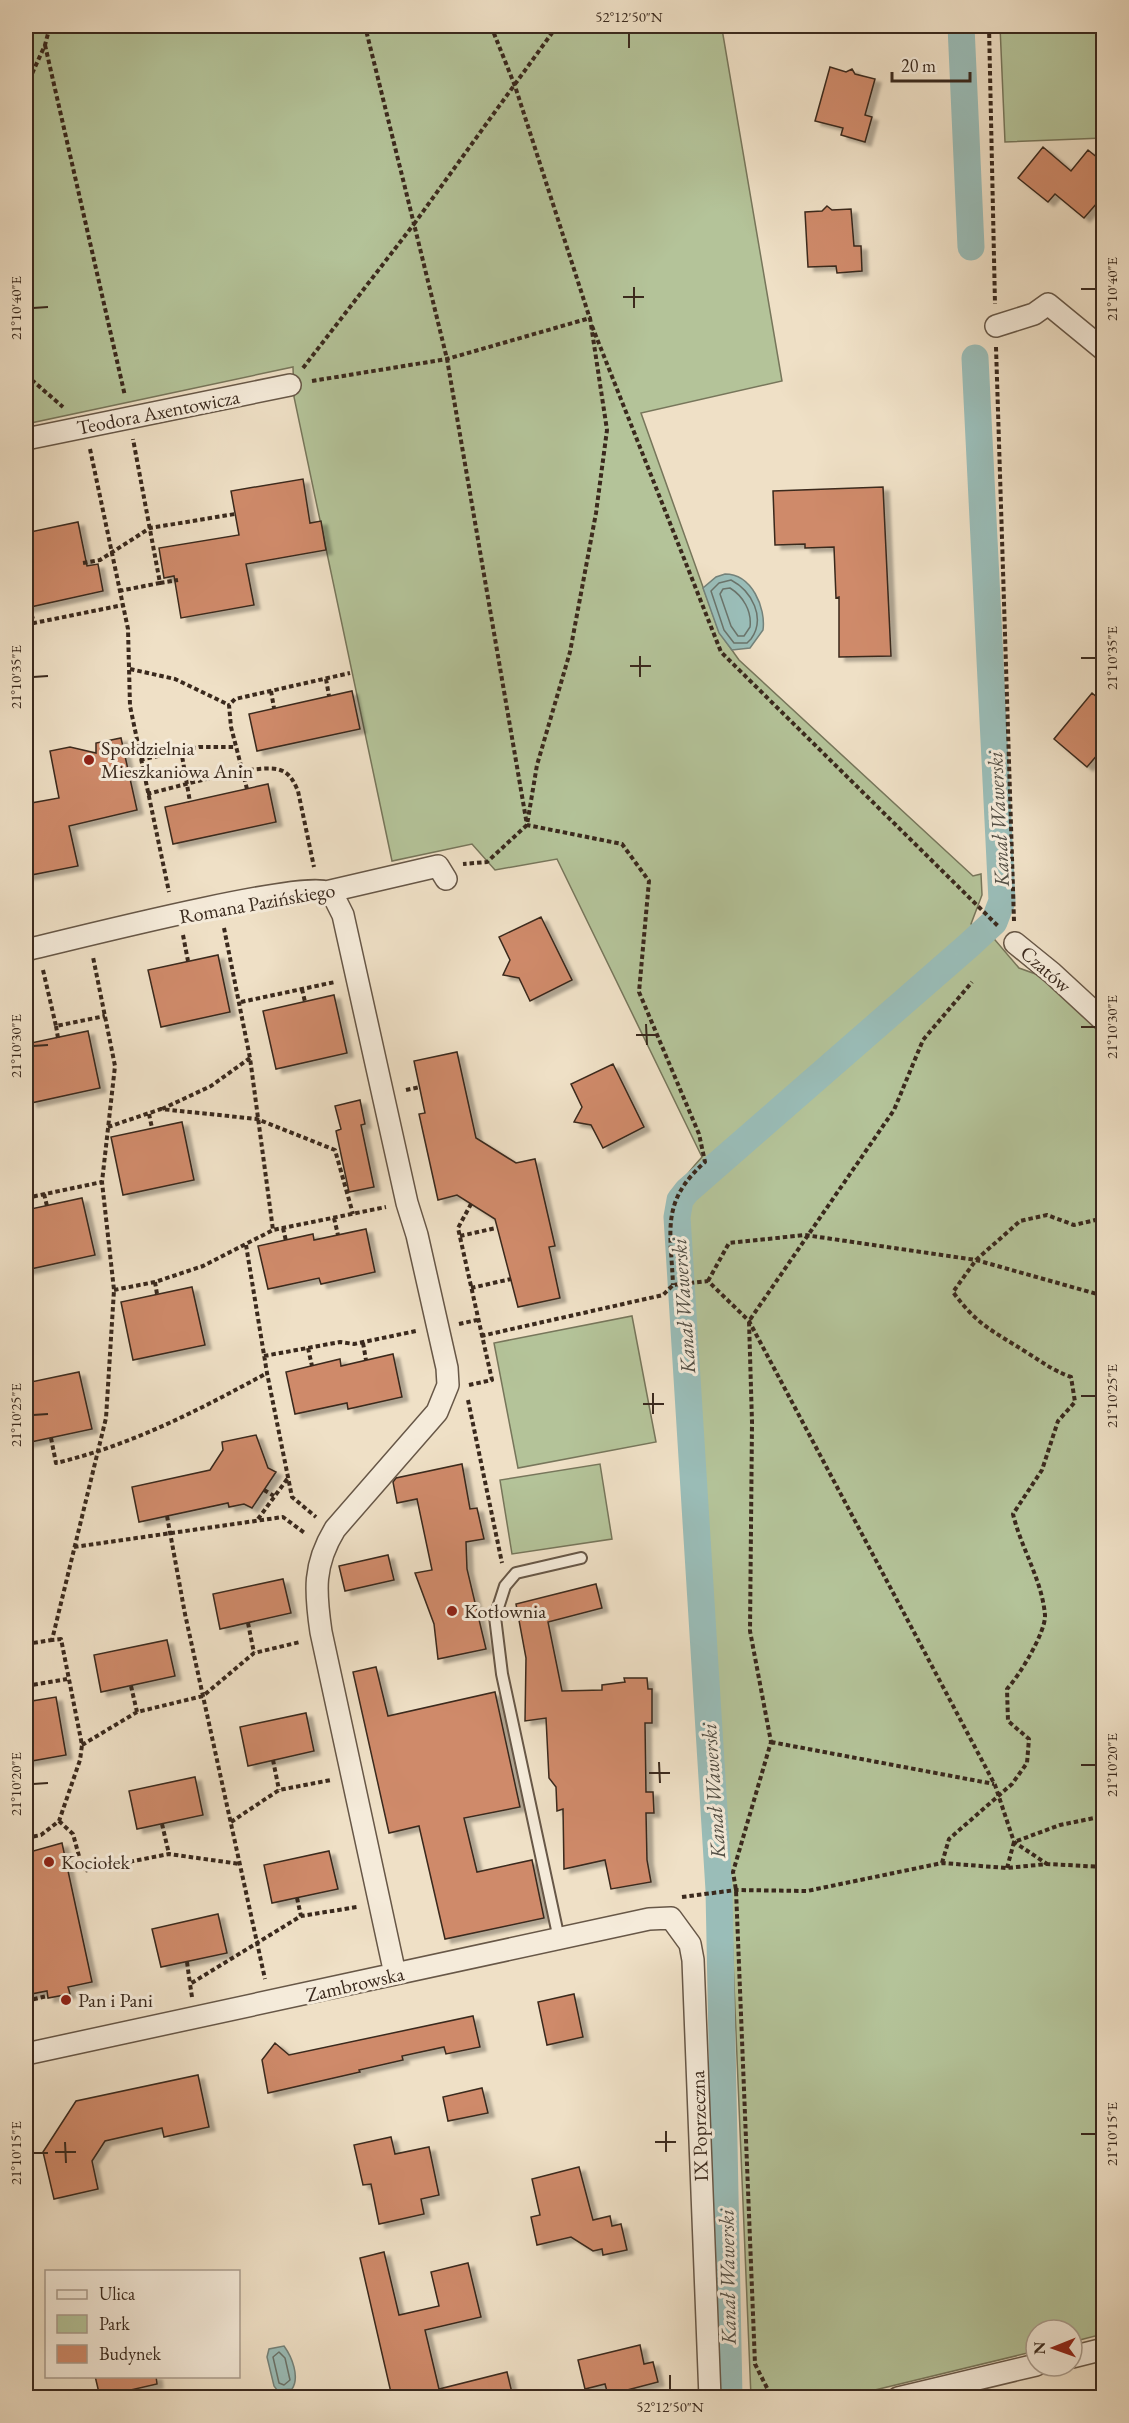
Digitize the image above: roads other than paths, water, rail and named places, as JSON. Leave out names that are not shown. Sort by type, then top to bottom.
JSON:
[{"type":"street","points":[[996,326],[1034,314],[1048,304],[1104,350]]},
{"type":"street","name":"Teodora Axentowicza","points":[[26,439],[291,385]]},
{"type":"street","name":"Romana Pazińskiego","points":[[32,949],[219,907],[442,873]]},
{"type":"street","points":[[322,890],[335,899],[343,915],[407,1203],[447,1368],[456,1388],[437,1413],[335,1529],[322,1549],[316,1575],[321,1632],[395,1974]]},
{"type":"street","name":"Czatów","points":[[1015,943],[1052,973],[1104,1021]]},
{"type":"street","name":"Zambrowska","points":[[26,2054],[662,1917],[671,1918],[681,1928]]},
{"type":"street","name":"IX Poprzeczna","points":[[681,1928],[690,1944],[693,1960],[711,2397]]},
{"type":"street","points":[[1084,2353],[1104,2349]]},
{"type":"street","points":[[898,2397],[1024,2368]]},
{"type":"lane","points":[[559,1939],[495,1633],[497,1603],[506,1585],[516,1573],[581,1558]]},
{"type":"water","points":[[725,574],[743,580],[750,586],[759,603],[763,630],[750,648],[732,650],[719,633],[703,588],[716,577]]},
{"type":"water","points":[[284,2346],[292,2361],[295,2379],[292,2389],[277,2390],[267,2357],[269,2349]]},
{"type":"waterway","name":"Kanał Wawerski","points":[[961,26],[971,247]]},
{"type":"waterway","name":"Kanał Wawerski","points":[[729,2397],[719,1890],[677,1217],[680,1200],[687,1191],[968,946],[994,922],[1002,901],[975,358]]},
{"type":"place","name":"Społdzielnia Mieszkaniowa Anin","points":[[89,760]]},
{"type":"place","name":"Kotłownia","points":[[452,1611]]},
{"type":"place","name":"Kociołek","points":[[49,1862]]},
{"type":"place","name":"Pan i Pani","points":[[66,2000]]}]
